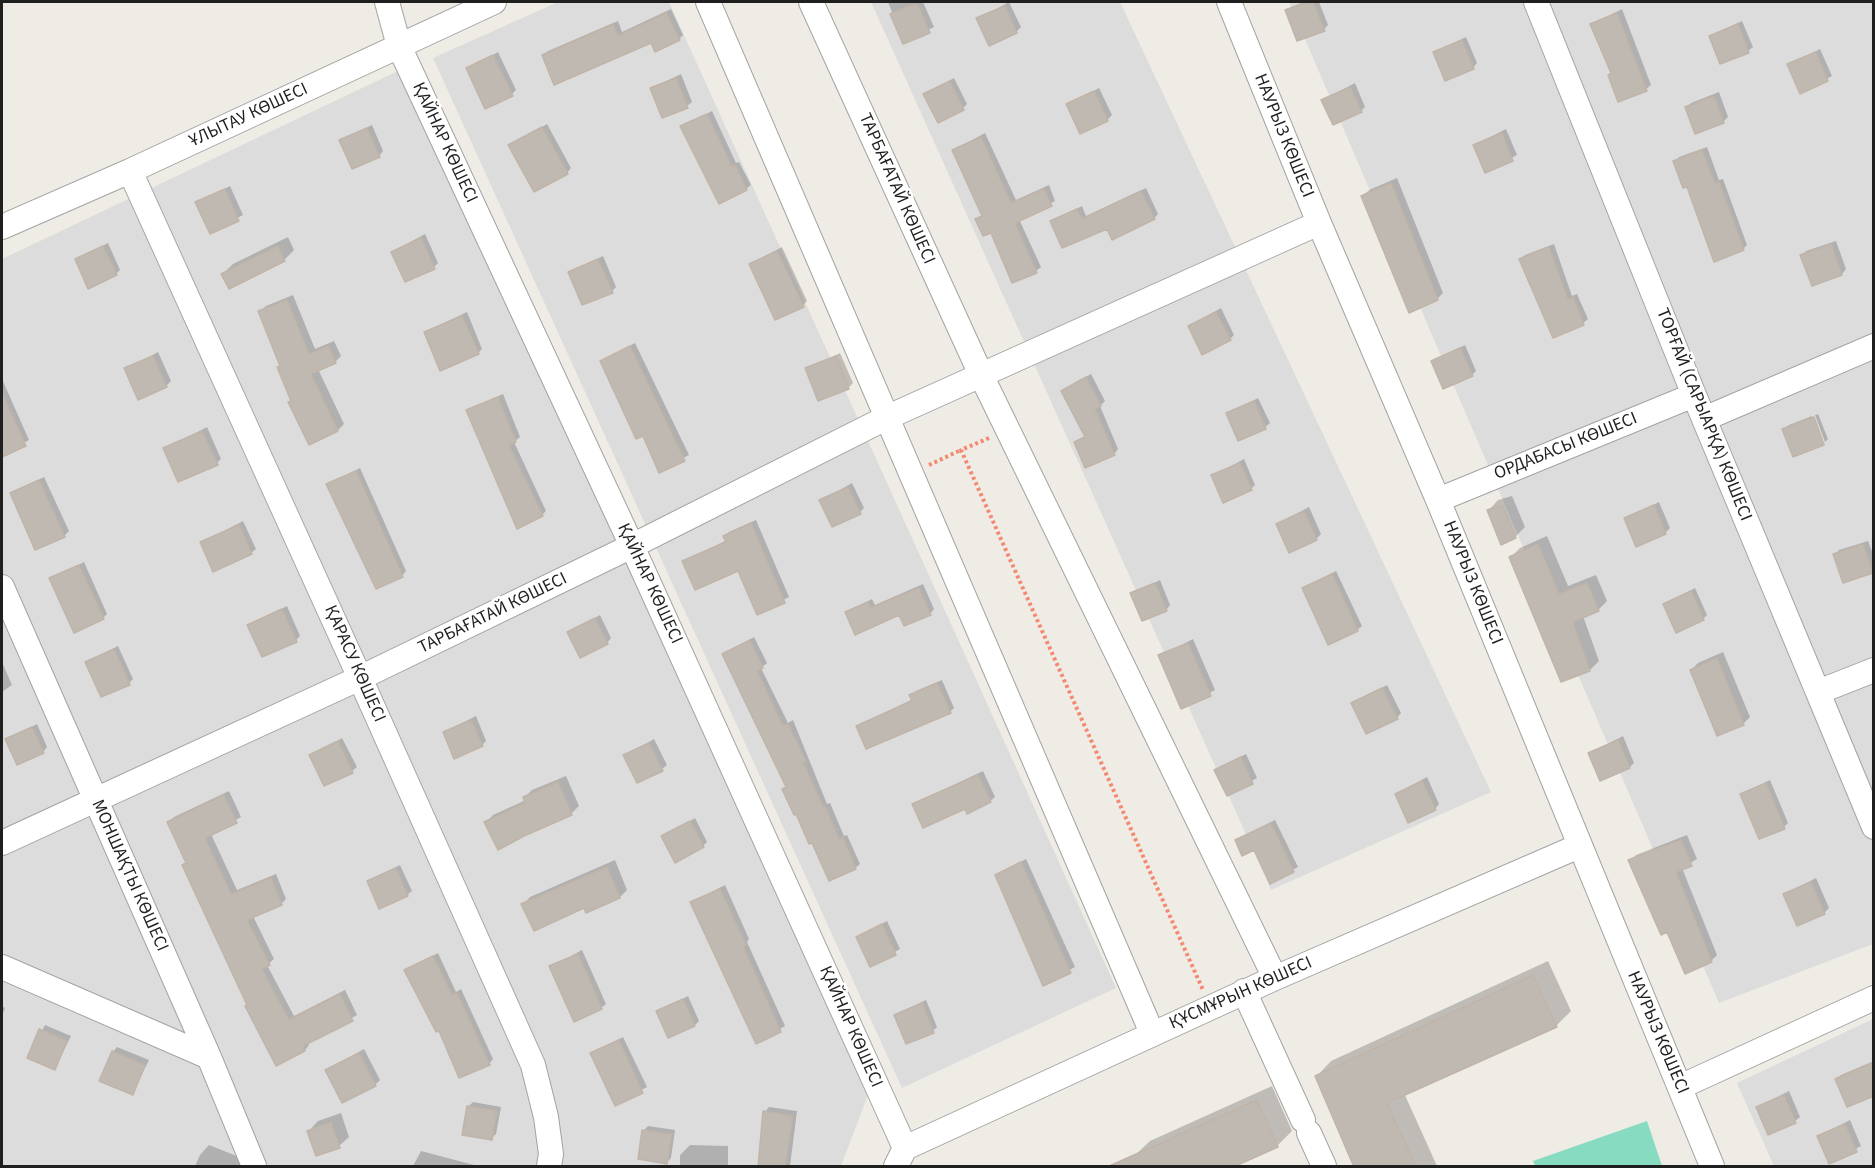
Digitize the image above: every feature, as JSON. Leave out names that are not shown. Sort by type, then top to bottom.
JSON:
[{"type":"street","name":"ҚАЙНАР КӨШЕСІ","points":[[387,2],[399,46],[632,546],[900,1157]]},
{"type":"street","name":"ҰЛЫТАУ КӨШЕСІ","points":[[2,227],[130,171],[494,2]]},
{"type":"street","points":[[708,2],[888,417],[909,474],[1152,1033]]},
{"type":"street","name":"ТАРБАҒАТАЙ КӨШЕСІ","points":[[811,2],[982,377]]},
{"type":"street","name":"НАУРЫЗ КӨШЕСІ","points":[[1229,2],[1319,223],[1438,500],[1712,1167]]},
{"type":"street","name":"ТОРҒАЙ (САРЫАРҚА) КӨШЕСІ","points":[[1536,2],[1694,395],[1874,827]]},
{"type":"street","name":"ҚАРАСУ КӨШЕСІ","points":[[130,171],[533,1065],[546,1117],[551,1154],[549,1167]]},
{"type":"street","name":"ТАРБАҒАТАЙ КӨШЕСІ","points":[[2,843],[360,678],[632,546],[888,417],[982,377],[1319,223]]},
{"type":"street","points":[[1704,419],[1874,346]]},
{"type":"street","points":[[982,377],[1275,978]]},
{"type":"street","name":"ОРДАБАСЫ КӨШЕСІ","points":[[1438,500],[1694,395]]},
{"type":"street","name":"МОНШАҚТЫ КӨШЕСІ","points":[[2,588],[209,1057],[254,1167]]},
{"type":"street","points":[[1818,692],[1874,670]]},
{"type":"street","name":"ҚҰСМҰРЫН КӨШЕСІ","points":[[900,1157],[1152,1033],[1579,846]]},
{"type":"street","points":[[2,967],[209,1057]]},
{"type":"street","points":[[1244,992],[1324,1167]]},
{"type":"street","points":[[1680,1087],[1874,998]]},
{"type":"path","points":[[909,474],[1009,429]]},
{"type":"path","points":[[961,450],[1211,1007]]},
{"type":"shaded area","points":[[558,2],[669,2],[1116,988],[902,1088],[433,58]]},
{"type":"shaded area","points":[[871,2],[1120,2],[1491,792],[1271,890]]},
{"type":"shaded area","points":[[1289,2],[1873,2],[1873,944],[1719,1003]]},
{"type":"shaded area","points":[[400,70],[869,1092],[841,1166],[2,1166],[2,259]]},
{"type":"shaded area","points":[[1873,1019],[1873,1166],[1774,1166],[1737,1083]]},
{"type":"green space","points":[[1647,1121],[1662,1166],[1535,1166],[1533,1161]]},
{"type":"building","points":[[1313,2],[1325,31],[1297,41],[1285,10]]},
{"type":"building","points":[[917,3],[930,33],[903,44],[890,14]]},
{"type":"building","points":[[1005,6],[1017,33],[989,46],[976,18]]},
{"type":"building","points":[[666,13],[680,40],[655,52],[651,43],[554,85],[542,55],[613,24],[618,36]]},
{"type":"building","points":[[1617,13],[1647,91],[1618,102],[1608,75],[1611,73],[1590,24]]},
{"type":"building","points":[[1738,24],[1749,53],[1720,64],[1709,36]]},
{"type":"building","points":[[1462,40],[1474,69],[1445,81],[1433,52]]},
{"type":"building","points":[[1816,52],[1828,81],[1800,94],[1787,64]]},
{"type":"building","points":[[493,55],[513,96],[485,109],[466,68]]},
{"type":"building","points":[[676,78],[688,108],[662,118],[650,88]]},
{"type":"building","points":[[950,81],[964,110],[938,123],[923,94]]},
{"type":"building","points":[[1350,87],[1362,112],[1333,125],[1321,100]]},
{"type":"building","points":[[1094,91],[1108,121],[1080,134],[1066,104]]},
{"type":"building","points":[[1714,96],[1724,123],[1695,134],[1685,107]]},
{"type":"building","points":[[707,114],[732,167],[735,165],[747,190],[719,204],[680,126]]},
{"type":"building","points":[[542,127],[568,174],[534,192],[508,145]]},
{"type":"building","points":[[367,128],[380,157],[352,169],[339,140]]},
{"type":"building","points":[[1502,133],[1513,161],[1485,173],[1473,145]]},
{"type":"building","points":[[981,137],[1011,203],[1044,189],[1052,206],[1015,223],[1037,273],[1012,283],[991,233],[983,236],[975,219],[982,216],[952,150]]},
{"type":"building","points":[[1702,150],[1715,184],[1719,182],[1744,250],[1714,262],[1687,187],[1683,188],[1673,161]]},
{"type":"building","points":[[1391,183],[1438,300],[1409,313],[1361,196]]},
{"type":"building","points":[[225,189],[239,221],[210,234],[195,202]]},
{"type":"building","points":[[1141,191],[1155,219],[1112,240],[1107,229],[1062,248],[1050,221],[1077,209],[1082,219]]},
{"type":"building","points":[[421,238],[435,269],[405,282],[391,252]]},
{"type":"building","points":[[1831,244],[1842,275],[1812,286],[1800,255]]},
{"type":"building","points":[[103,246],[117,275],[88,289],[75,259]]},
{"type":"building","points":[[278,246],[285,261],[229,289],[221,274]]},
{"type":"building","points":[[1549,247],[1568,300],[1573,297],[1584,325],[1553,338],[1519,259]]},
{"type":"building","points":[[777,251],[804,307],[775,320],[749,264]]},
{"type":"building","points":[[598,259],[613,293],[582,305],[568,272]]},
{"type":"building","points":[[287,300],[309,354],[328,346],[336,363],[311,374],[338,431],[309,445],[288,402],[291,401],[277,367],[280,366],[258,311]]},
{"type":"building","points":[[1216,312],[1231,340],[1202,355],[1188,326]]},
{"type":"building","points":[[462,316],[479,354],[440,371],[424,332]]},
{"type":"building","points":[[630,346],[685,461],[659,473],[643,436],[636,439],[600,361]]},
{"type":"building","points":[[1460,348],[1473,376],[1443,389],[1431,361]]},
{"type":"building","points":[[153,356],[167,387],[138,400],[124,368]]},
{"type":"building","points":[[836,356],[849,389],[818,401],[805,368]]},
{"type":"building","points":[[1086,377],[1101,406],[1095,409],[1115,455],[1085,468],[1074,442],[1085,437],[1061,391]]},
{"type":"building","points":[[2,393],[26,446],[2,457]]},
{"type":"building","points":[[498,397],[516,442],[509,445],[543,516],[517,529],[466,410]]},
{"type":"building","points":[[1254,401],[1266,429],[1238,441],[1226,413]]},
{"type":"building","points":[[1814,417],[1824,445],[1793,457],[1782,429]]},
{"type":"building","points":[[202,431],[218,465],[178,482],[163,448]]},
{"type":"building","points":[[1240,463],[1252,490],[1223,503],[1211,475]]},
{"type":"building","points":[[356,471],[403,577],[376,589],[326,484]]},
{"type":"building","points":[[39,480],[65,537],[35,550],[10,493]]},
{"type":"building","points":[[848,487],[861,514],[832,527],[819,500]]},
{"type":"building","points":[[1502,505],[1516,538],[1501,545],[1487,510]]},
{"type":"building","points":[[1654,505],[1666,534],[1636,547],[1624,518]]},
{"type":"building","points":[[1304,511],[1317,540],[1289,553],[1276,524]]},
{"type":"building","points":[[751,523],[785,603],[757,615],[738,571],[695,590],[682,561],[726,542],[723,536]]},
{"type":"building","points":[[239,525],[252,554],[213,572],[200,542]]},
{"type":"building","points":[[1538,544],[1559,594],[1587,583],[1599,611],[1573,622],[1590,671],[1561,682],[1509,557]]},
{"type":"building","points":[[1863,544],[1873,573],[1843,583],[1833,554]]},
{"type":"building","points":[[79,565],[104,619],[74,633],[49,578]]},
{"type":"building","points":[[1332,574],[1358,631],[1328,645],[1302,588]]},
{"type":"building","points":[[1155,583],[1167,611],[1142,621],[1130,593]]},
{"type":"building","points":[[919,588],[931,615],[904,626],[899,615],[855,635],[845,612],[868,602],[870,608]]},
{"type":"building","points":[[1691,591],[1704,620],[1676,633],[1663,604]]},
{"type":"building","points":[[282,609],[297,642],[262,657],[247,625]]},
{"type":"building","points":[[595,618],[608,644],[580,658],[567,632]]},
{"type":"building","points":[[750,640],[763,668],[757,671],[783,726],[788,724],[806,761],[803,762],[823,807],[825,806],[839,839],[843,838],[856,869],[829,881],[812,843],[809,844],[796,814],[794,815],[782,789],[786,787],[722,654]]},
{"type":"building","points":[[1188,643],[1211,696],[1181,709],[1158,655]]},
{"type":"building","points":[[114,649],[130,685],[101,697],[85,662]]},
{"type":"building","points":[[1717,658],[1744,725],[1717,736],[1690,670]]},
{"type":"building","points":[[937,683],[951,713],[866,749],[856,726],[912,701],[909,695]]},
{"type":"building","points":[[1382,688],[1398,719],[1366,734],[1351,703]]},
{"type":"building","points":[[471,720],[483,746],[454,759],[443,732]]},
{"type":"building","points":[[32,727],[44,753],[17,765],[5,739]]},
{"type":"building","points":[[1618,740],[1630,768],[1600,781],[1588,753]]},
{"type":"building","points":[[338,741],[353,773],[324,786],[309,755]]},
{"type":"building","points":[[649,743],[663,771],[637,783],[623,755]]},
{"type":"building","points":[[1241,757],[1253,784],[1227,796],[1214,770]]},
{"type":"building","points":[[978,775],[991,802],[967,814],[965,809],[923,828],[912,804]]},
{"type":"building","points":[[1422,781],[1436,810],[1408,823],[1395,794]]},
{"type":"building","points":[[558,782],[572,815],[498,850],[484,822],[525,803],[523,797]]},
{"type":"building","points":[[1766,783],[1785,829],[1759,839],[1740,794]]},
{"type":"building","points":[[224,795],[237,823],[205,838],[231,894],[271,878],[282,905],[247,920],[270,965],[262,969],[289,1020],[340,994],[353,1021],[303,1046],[305,1051],[276,1066],[245,1006],[247,1005],[182,865],[186,863],[167,822]]},
{"type":"building","points":[[690,821],[704,847],[675,863],[661,836]]},
{"type":"building","points":[[1271,823],[1294,872],[1270,884],[1254,850],[1242,856],[1235,840]]},
{"type":"building","points":[[1681,840],[1692,866],[1676,872],[1712,962],[1685,974],[1667,932],[1661,935],[1628,860]]},
{"type":"building","points":[[1021,862],[1071,973],[1043,986],[995,875]]},
{"type":"building","points":[[607,867],[620,898],[586,913],[584,908],[534,931],[521,904]]},
{"type":"building","points":[[396,868],[408,896],[379,909],[367,881]]},
{"type":"building","points":[[1811,882],[1825,914],[1797,926],[1783,894]]},
{"type":"building","points":[[720,889],[746,945],[743,946],[781,1032],[756,1044],[690,902]]},
{"type":"building","points":[[882,924],[896,955],[870,967],[856,937]]},
{"type":"building","points":[[578,954],[602,1009],[574,1022],[549,966]]},
{"type":"building","points":[[433,956],[452,995],[457,993],[490,1065],[459,1078],[439,1031],[436,1032],[404,970]]},
{"type":"building","points":[[1533,975],[1557,1027],[1387,1103],[1416,1167],[1354,1167],[1315,1076]]},
{"type":"building","points":[[683,999],[695,1026],[668,1038],[656,1011]]},
{"type":"building","points":[[922,1003],[934,1033],[906,1044],[894,1015]]},
{"type":"building","points":[[39,1029],[67,1041],[55,1070],[27,1058]]},
{"type":"building","points":[[619,1040],[643,1093],[615,1106],[590,1053]]},
{"type":"building","points":[[112,1051],[145,1065],[133,1095],[99,1081]]},
{"type":"building","points":[[359,1053],[376,1086],[342,1103],[325,1070]]},
{"type":"building","points":[[1874,1062],[1874,1096],[1847,1107],[1835,1079]]},
{"type":"building","points":[[1784,1095],[1796,1123],[1768,1135],[1756,1107]]},
{"type":"building","points":[[1257,1100],[1278,1147],[1233,1167],[1107,1167]]},
{"type":"building","points":[[467,1106],[497,1111],[492,1140],[462,1135]]},
{"type":"building","points":[[763,1111],[793,1116],[785,1167],[758,1167]]},
{"type":"building","points":[[331,1122],[340,1148],[316,1156],[307,1131]]},
{"type":"building","points":[[1845,1124],[1857,1152],[1829,1164],[1817,1136]]},
{"type":"building","points":[[642,1130],[672,1134],[667,1164],[638,1159]]}]
